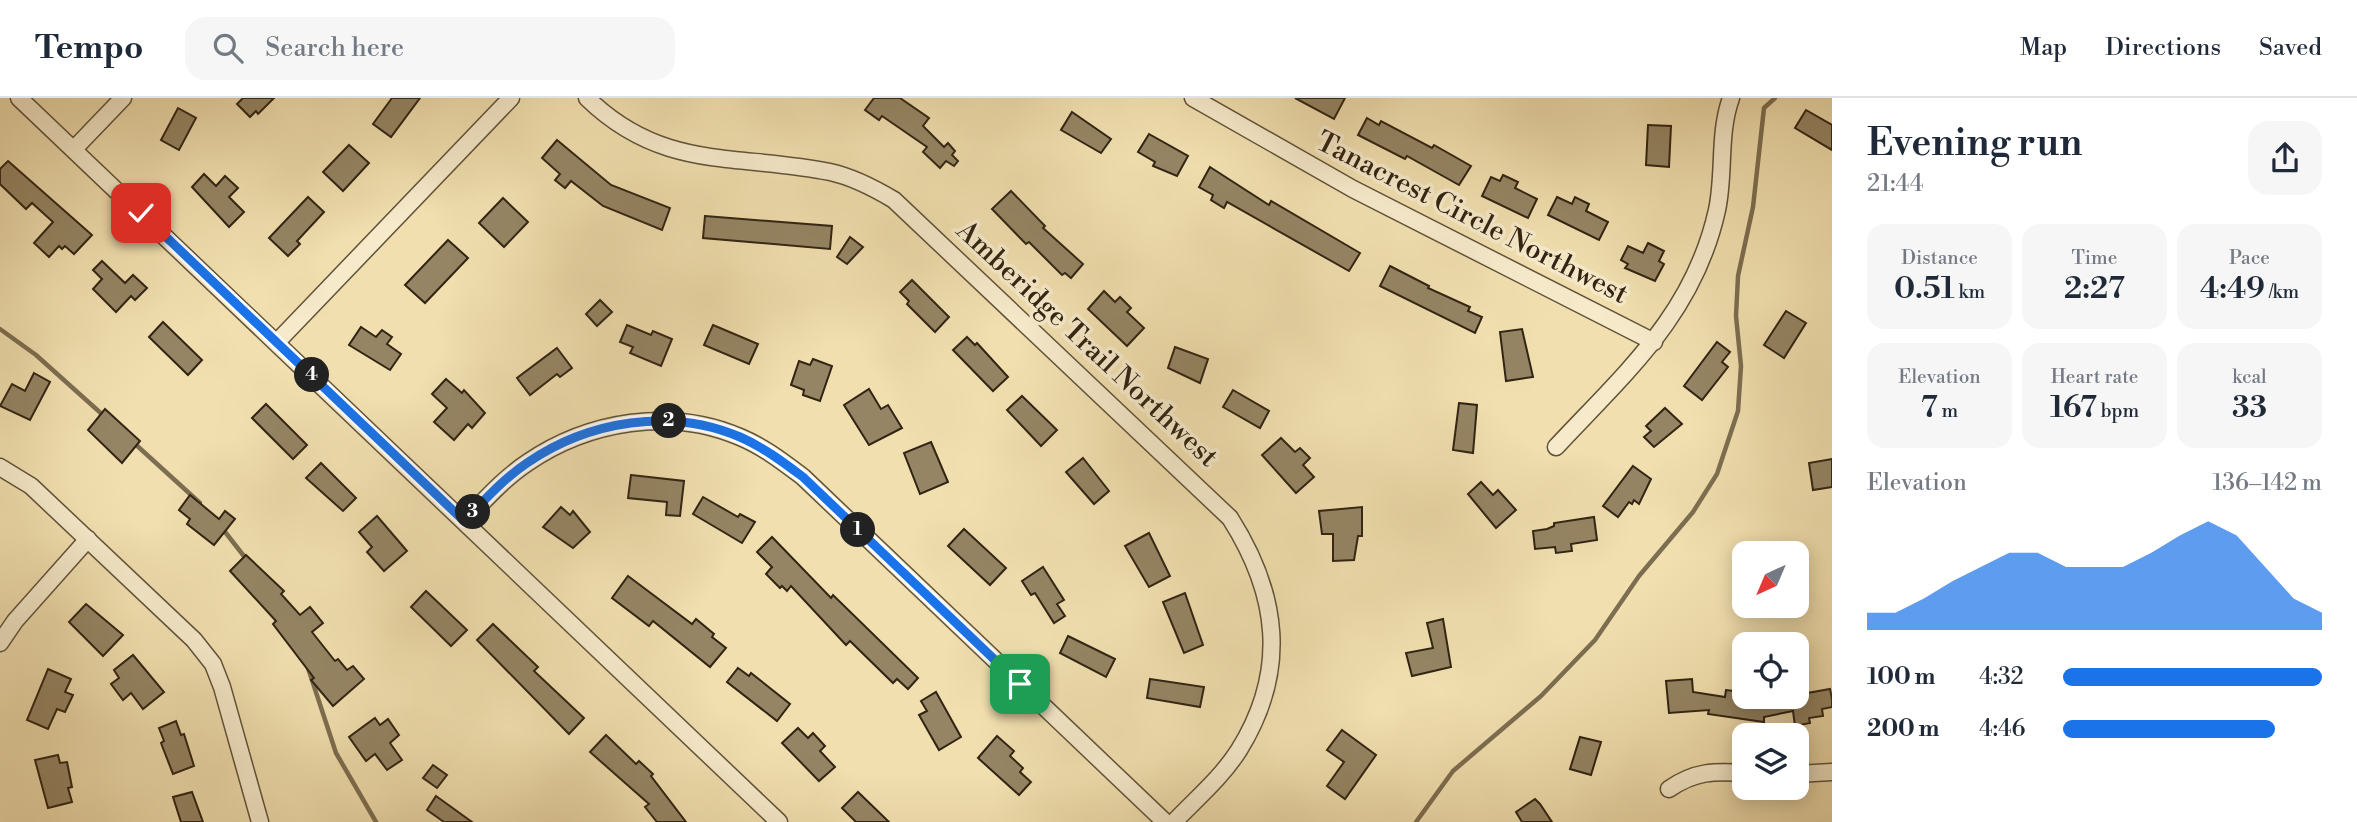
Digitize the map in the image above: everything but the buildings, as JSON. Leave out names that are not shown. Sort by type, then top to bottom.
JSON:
[{"type":"street","points":[[19,98],[779,822]]},
{"type":"street","points":[[74,149],[123,98]]},
{"type":"street","points":[[277,342],[511,98]]},
{"type":"street","name":"Amberidge Trail Northwest","points":[[587,98],[624,127],[681,153],[708,159],[833,173],[864,183],[894,200],[1230,518],[1252,553],[1267,595],[1273,635],[1269,676],[1258,716],[1238,752],[1174,822]]},
{"type":"street","name":"Tanacrest Circle Northwest","points":[[1193,98],[1353,189],[1654,342]]},
{"type":"street","points":[[1556,447],[1654,342],[1677,310],[1709,242],[1718,206],[1725,119],[1731,98]]},
{"type":"street","points":[[464,521],[526,463],[558,444],[592,431],[632,422],[673,421],[702,424],[740,437],[772,454],[803,477],[1165,822]]},
{"type":"street","points":[[0,467],[31,486],[194,640],[212,664],[260,822]]},
{"type":"street","points":[[0,643],[15,621],[88,539]]},
{"type":"street","points":[[1669,789],[1685,777],[1707,770],[1732,772]]},
{"type":"street","points":[[1809,773],[1832,772]]},
{"type":"waterway","points":[[1416,822],[1453,771],[1541,696],[1595,640],[1639,576],[1693,512],[1717,474],[1738,411],[1741,366],[1736,316],[1738,276],[1753,207],[1764,108],[1775,98]]},
{"type":"waterway","points":[[0,329],[36,355],[104,416]]},
{"type":"waterway","points":[[134,443],[200,503]]},
{"type":"waterway","points":[[222,528],[247,560]]},
{"type":"waterway","points":[[308,668],[336,753],[376,822]]},
{"type":"route","points":[[141,213],[464,521],[500,484],[526,463],[558,444],[592,431],[632,422],[673,421],[702,424],[740,437],[772,454],[803,477],[1020,684]]}]
